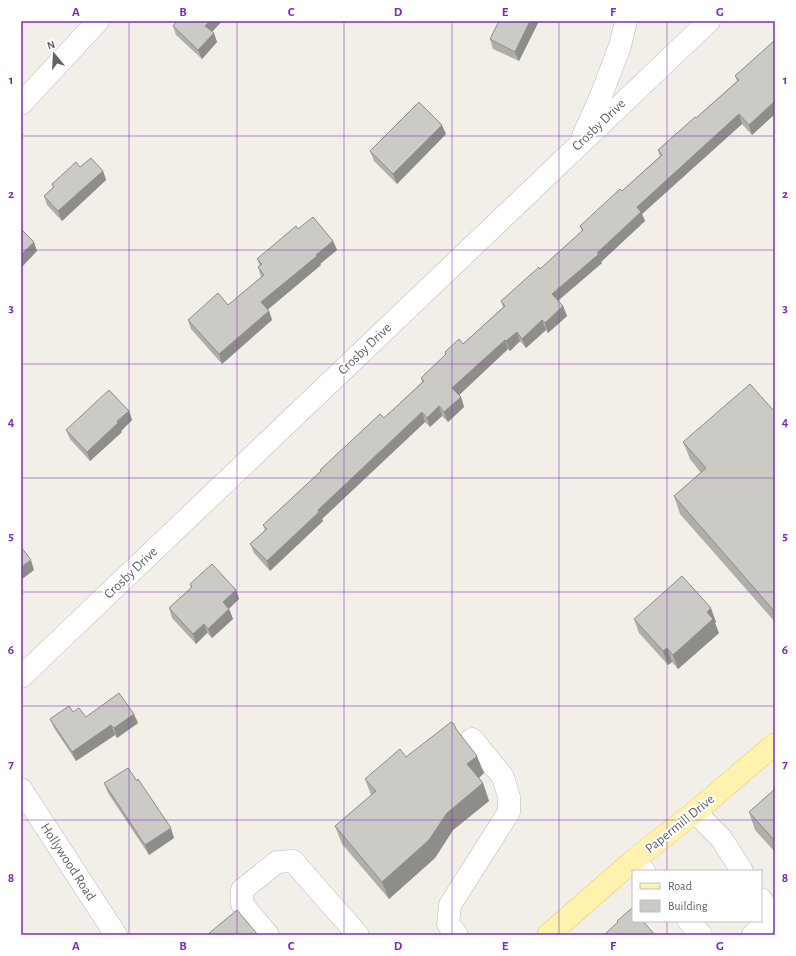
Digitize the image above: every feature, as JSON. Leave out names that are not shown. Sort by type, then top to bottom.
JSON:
[{"type":"main road","name":"Papermill Drive","points":[[639,866],[695,812],[775,744]]},
{"type":"main road","name":"Papermill Drive","points":[[548,935],[632,871]]},
{"type":"street","points":[[21,104],[98,21]]},
{"type":"street","points":[[579,145],[618,53],[626,21]]},
{"type":"street","name":"Crosby Drive","points":[[21,678],[709,21]]},
{"type":"street","points":[[457,935],[448,924],[450,905],[509,812],[510,797],[503,777],[472,739]]},
{"type":"street","name":"Hollywood Road","points":[[21,789],[116,935]]},
{"type":"street","points":[[695,812],[720,838],[741,870]]},
{"type":"street","points":[[268,935],[242,904],[242,890],[277,862],[293,861],[358,935]]},
{"type":"street","points":[[753,935],[773,917],[762,900]]},
{"type":"street","points":[[690,922],[701,935]]},
{"type":"building","points":[[177,21],[210,21],[205,26],[214,33],[198,50],[173,26]]},
{"type":"building","points":[[499,21],[530,21],[515,52],[490,39]]},
{"type":"building","points":[[775,40],[775,101],[749,125],[739,114],[637,207],[641,212],[597,253],[599,254],[552,294],[563,306],[545,323],[542,320],[522,339],[517,332],[506,341],[505,340],[452,388],[461,397],[444,412],[439,406],[427,418],[422,412],[318,510],[319,512],[267,561],[250,544],[267,529],[263,525],[321,471],[320,470],[380,414],[384,418],[424,381],[421,378],[446,354],[445,352],[459,339],[463,344],[505,306],[501,301],[539,267],[540,269],[583,230],[580,226],[620,189],[622,191],[662,155],[658,150],[739,80],[735,76]]},
{"type":"building","points":[[419,102],[442,125],[393,174],[370,151]]},
{"type":"building","points":[[91,158],[103,171],[58,211],[44,196],[54,187],[52,184],[76,162],[80,167]]},
{"type":"building","points":[[313,217],[333,241],[261,302],[269,311],[219,354],[188,320],[218,293],[228,305],[264,275],[258,267],[262,264],[257,259],[296,226],[298,229]]},
{"type":"building","points":[[21,229],[34,242],[21,255]]},
{"type":"building","points":[[750,384],[773,410],[775,409],[775,612],[674,496],[706,468],[683,442]]},
{"type":"building","points":[[109,390],[129,411],[117,421],[118,423],[87,452],[66,430]]},
{"type":"building","points":[[21,547],[31,560],[21,567]]},
{"type":"building","points":[[212,564],[236,590],[223,602],[229,609],[208,629],[204,624],[193,634],[169,608],[192,587],[190,584]]},
{"type":"building","points":[[682,576],[711,608],[707,612],[713,619],[673,655],[667,648],[663,651],[634,619]]},
{"type":"building","points":[[119,693],[134,714],[114,728],[111,725],[72,752],[50,719],[69,706],[73,712],[79,708],[86,717]]},
{"type":"building","points":[[451,722],[477,756],[467,764],[483,783],[447,813],[429,840],[382,882],[335,826],[376,791],[365,779],[400,749],[406,757]]},
{"type":"building","points":[[128,768],[137,781],[138,779],[171,828],[145,845],[104,783]]},
{"type":"building","points":[[775,789],[775,841],[749,812]]},
{"type":"building","points":[[632,908],[632,922],[644,922],[655,935],[604,935],[618,922],[617,921]]},
{"type":"building","points":[[237,910],[258,935],[207,935]]}]
